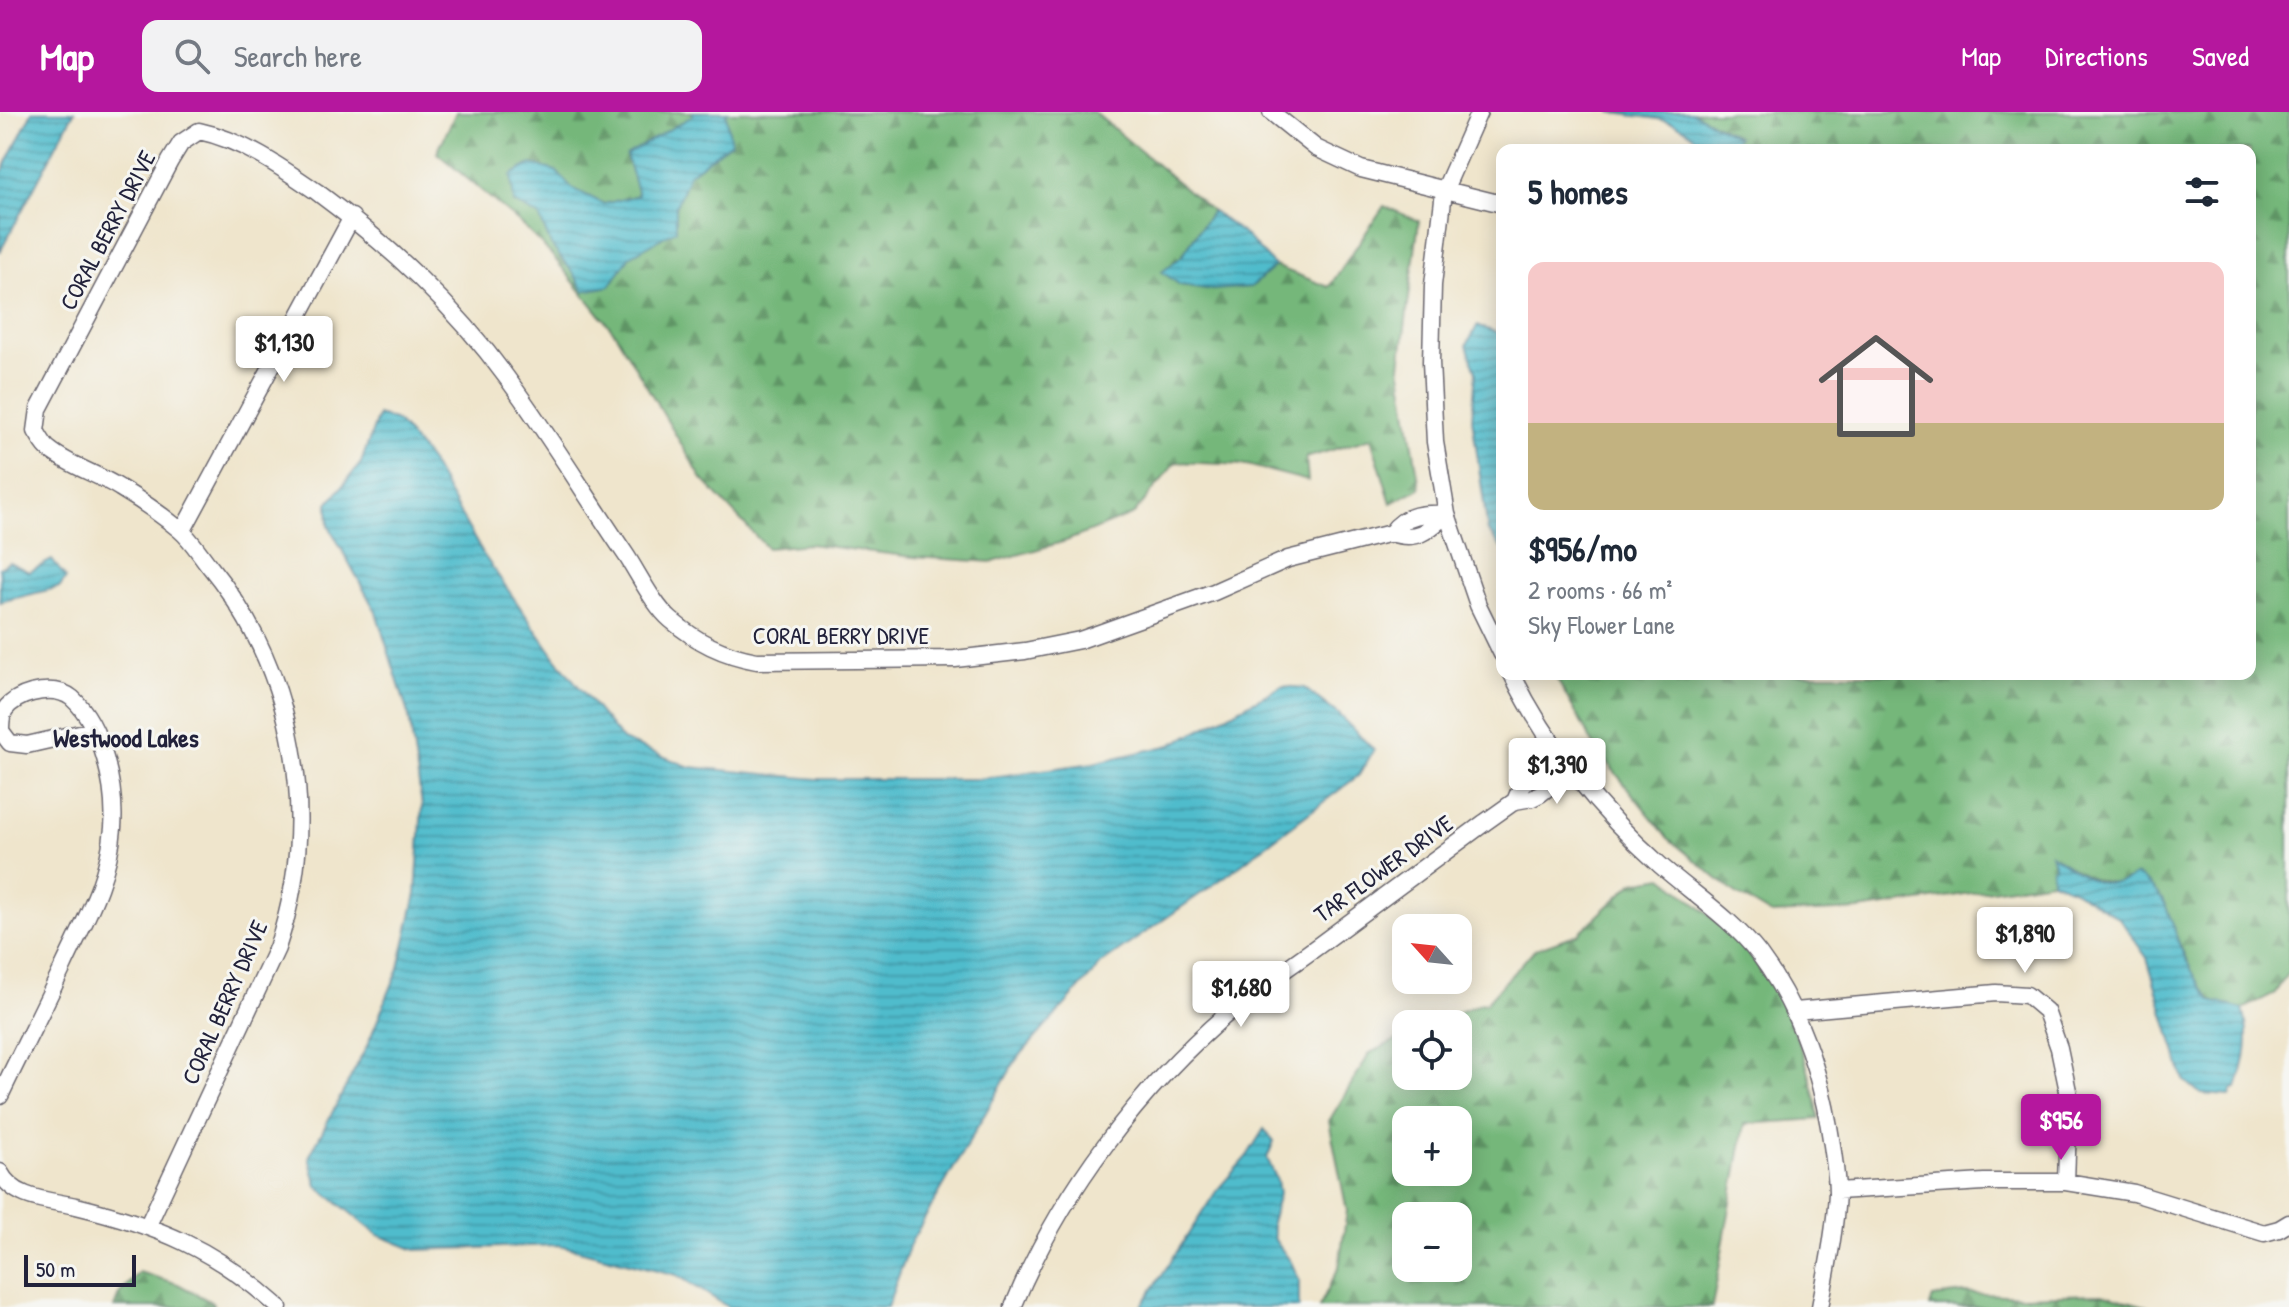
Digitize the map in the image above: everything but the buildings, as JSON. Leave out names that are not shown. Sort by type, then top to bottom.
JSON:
[{"type":"street","points":[[1271,112],[1316,148],[1350,164],[1496,203]]},
{"type":"street","points":[[1479,112],[1444,191],[1433,285],[1431,362],[1435,442],[1447,514],[1478,605],[1496,642]]},
{"type":"street","name":"CORAL BERRY DRIVE","points":[[148,1225],[277,948],[289,913],[299,825],[293,751],[282,701],[267,656],[232,594],[182,532],[121,488],[49,450],[36,431],[39,409],[170,161],[181,143],[199,131],[225,136],[292,175],[352,217],[408,264],[508,379],[668,618],[714,650],[736,657],[757,661],[955,659],[1066,643],[1145,619],[1288,559],[1391,533],[1408,537],[1424,534],[1447,514]]},
{"type":"street","points":[[182,532],[352,217]]},
{"type":"street","points":[[1516,680],[1565,761],[1606,811],[1660,865],[1704,899],[1758,953],[1795,1011],[1824,1093],[1837,1191],[1820,1307]]},
{"type":"street","points":[[0,1096],[104,879],[113,829],[109,767],[93,730],[81,707],[57,690],[40,691],[9,704],[1,718],[1,731],[10,743],[27,745],[93,730]]},
{"type":"street","name":"TAR FLOWER DRIVE","points":[[1013,1307],[1054,1224],[1096,1159],[1134,1108],[1179,1059],[1236,1007],[1515,801],[1540,794],[1550,786],[1565,761]]},
{"type":"street","points":[[1795,1011],[1996,993],[2027,995],[2046,1011],[2059,1048],[2069,1096],[2066,1182]]},
{"type":"street","points":[[0,1172],[3,1179],[24,1195],[148,1225],[202,1250],[252,1283],[279,1307]]},
{"type":"street","points":[[1837,1191],[1984,1182],[2066,1182],[2134,1193],[2264,1233],[2289,1223]]},
{"type":"green space","points":[[456,112],[1094,112],[1212,211],[1181,257],[1251,287],[1275,266],[1329,287],[1384,206],[1419,221],[1400,366],[1420,488],[1391,503],[1371,438],[1306,458],[1308,481],[1247,465],[1176,462],[1134,514],[1066,541],[993,562],[913,557],[809,544],[767,548],[702,479],[615,333],[551,254],[521,224],[437,153]]},
{"type":"green space","points":[[1692,112],[2289,112],[2289,971],[2275,993],[2243,1009],[2211,1002],[2192,973],[2180,945],[2127,884],[2096,879],[2052,855],[2058,880],[1859,910],[1770,914],[1735,893],[1668,838],[1596,749],[1557,680],[2256,680],[2256,144],[1731,144],[1737,136]]},
{"type":"green space","points":[[1663,877],[1708,914],[1750,956],[1775,991],[1803,1055],[1819,1119],[1745,1124],[1712,1307],[1319,1307],[1339,1267],[1347,1211],[1329,1121],[1370,1053],[1392,1042],[1392,1090],[1472,1090],[1472,1010],[1464,1010],[1485,1004],[1535,949],[1578,934],[1634,882]]},
{"type":"green space","points":[[139,1272],[178,1284],[215,1307],[114,1307],[119,1294]]},
{"type":"green space","points":[[1965,1293],[2022,1296],[2101,1294],[2150,1307],[1930,1307],[1933,1297]]},
{"type":"water","points":[[32,112],[74,112],[0,252],[0,176]]},
{"type":"water","points":[[693,112],[729,112],[726,114],[731,142],[689,174],[676,206],[676,230],[630,256],[610,286],[584,291],[551,245],[539,216],[514,203],[511,175],[531,164],[556,171],[572,188],[604,204],[638,195],[626,155],[692,116]]},
{"type":"water","points":[[1611,112],[1692,112],[1738,137],[1732,144],[1701,144],[1685,129],[1663,120]]},
{"type":"water","points":[[1212,211],[1246,236],[1275,266],[1251,287],[1213,290],[1180,285],[1162,272],[1181,257]]},
{"type":"water","points":[[1477,326],[1496,332],[1496,541],[1488,532],[1472,418],[1476,372],[1467,345]]},
{"type":"water","points":[[378,415],[397,421],[429,459],[483,554],[557,660],[622,740],[690,767],[817,779],[978,779],[1093,763],[1171,745],[1282,686],[1304,688],[1338,714],[1374,750],[1359,775],[1223,878],[1102,963],[1016,1060],[911,1242],[887,1307],[728,1307],[677,1275],[559,1245],[415,1250],[378,1235],[317,1186],[309,1157],[367,1046],[399,968],[416,894],[422,805],[409,717],[376,612],[329,526],[328,504],[361,463]]},
{"type":"water","points":[[52,560],[66,578],[60,587],[0,602],[0,568],[9,562],[29,572]]},
{"type":"water","points":[[2051,854],[2082,874],[2102,882],[2124,881],[2136,875],[2161,898],[2187,961],[2211,1001],[2243,1009],[2247,1029],[2245,1059],[2237,1088],[2232,1090],[2230,1096],[2201,1094],[2184,1080],[2147,958],[2119,918],[2074,890],[2052,881],[2052,868],[2055,867]]},
{"type":"water","points":[[1264,1129],[1274,1141],[1267,1158],[1277,1180],[1279,1194],[1271,1222],[1275,1240],[1299,1279],[1299,1307],[1141,1307],[1217,1190],[1247,1156]]},
{"type":"district","name":"Westwood Lakes","points":[[126,737]]}]
